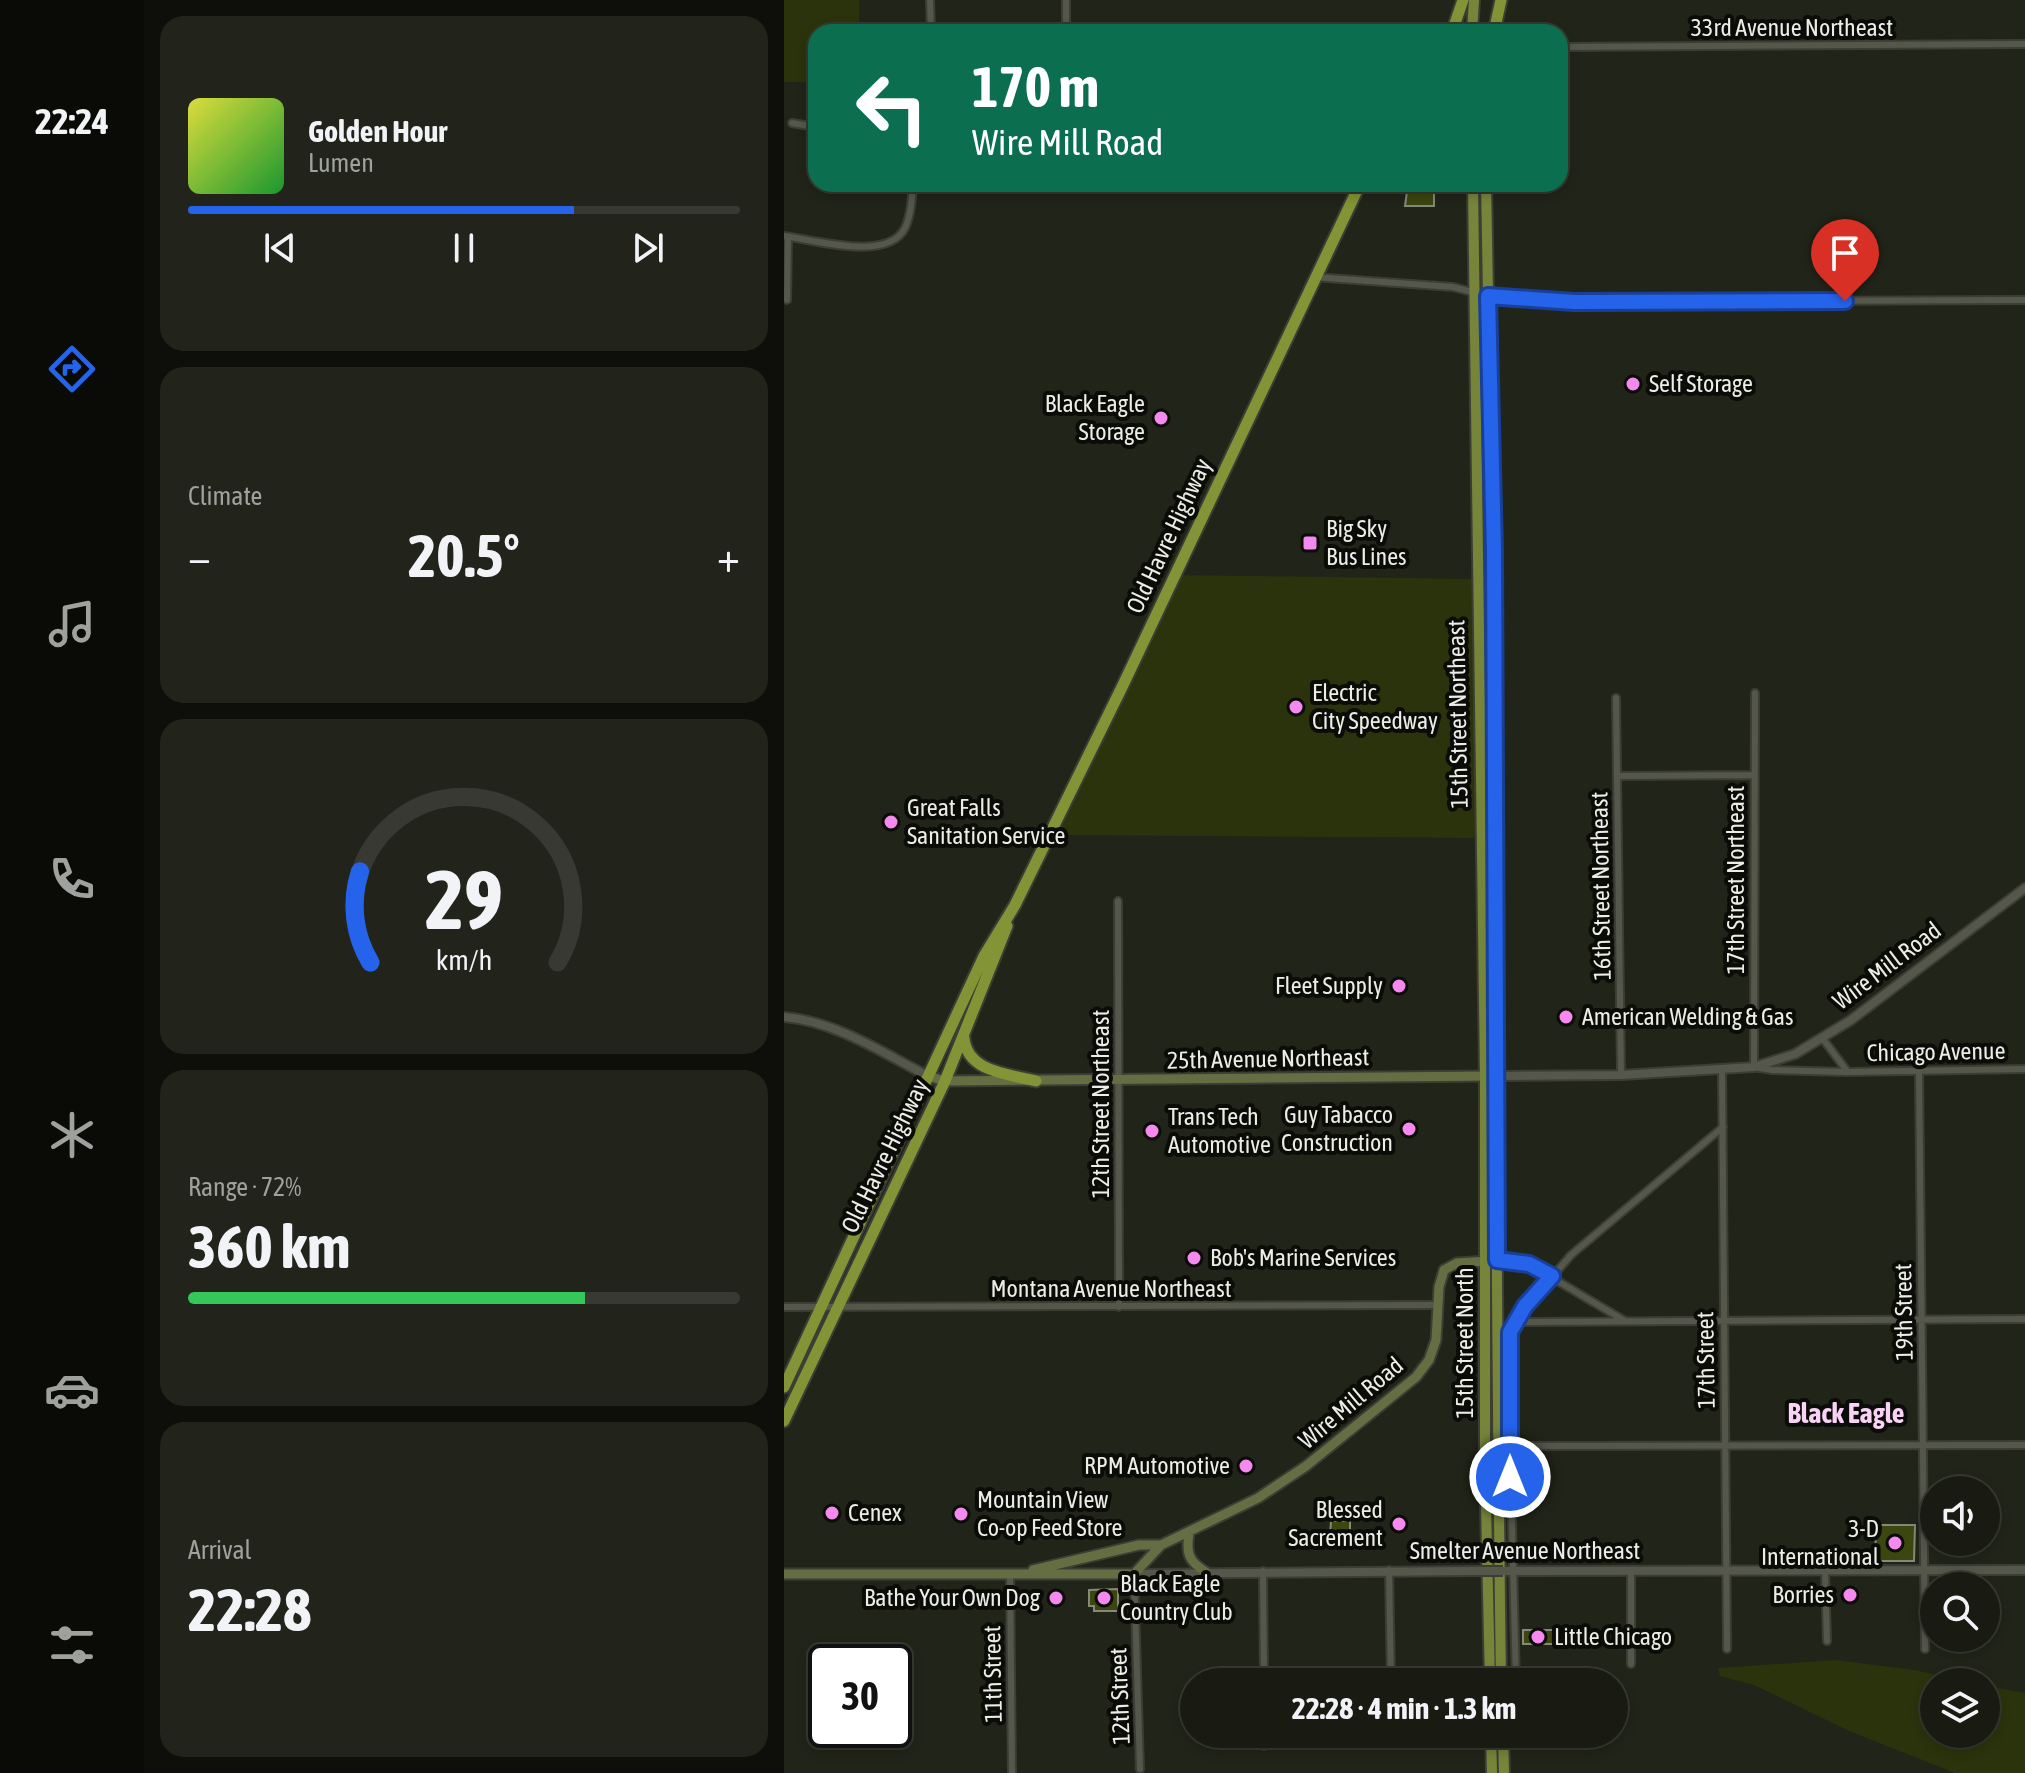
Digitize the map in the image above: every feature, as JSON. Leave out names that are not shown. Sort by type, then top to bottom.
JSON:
[{"type":"highway","points":[[1455,24],[1463,0]]},
{"type":"highway","points":[[1496,24],[1501,0]]},
{"type":"highway","name":"Old Havre Highway","points":[[784,1421],[945,1081],[1015,905],[1356,192]]},
{"type":"highway","name":"Old Havre Highway","points":[[784,1387],[984,956],[1015,905]]},
{"type":"highway","points":[[964,1036],[969,1055],[981,1066],[1036,1081]]},
{"type":"main road","points":[[1472,24],[1474,0]]},
{"type":"main road","name":"15th Street Northeast","points":[[1473,192],[1491,1076]]},
{"type":"main road","name":"15th Street Northeast","points":[[1486,192],[1494,567],[1491,1242]]},
{"type":"main road","name":"25th Avenue Northeast","points":[[928,1076],[945,1081],[1036,1081],[1491,1076]]},
{"type":"main road","name":"15th Street North","points":[[1490,1668],[1491,1242]]},
{"type":"main road","name":"15th Street North","points":[[1491,1260],[1501,1668]]},
{"type":"main road","name":"Wire Mill Road","points":[[1134,1574],[1161,1545],[1258,1498],[1306,1466],[1416,1377],[1433,1350],[1439,1287],[1444,1270],[1457,1263],[1491,1260]]},
{"type":"main road","points":[[1189,1533],[1188,1555],[1192,1563],[1206,1572]]},
{"type":"main road","points":[[1010,1574],[1139,1545],[1161,1545]]},
{"type":"main road","name":"Smelter Avenue Northeast","points":[[784,1574],[1134,1574]]},
{"type":"main road","points":[[1491,1748],[1492,1773]]},
{"type":"main road","points":[[1503,1748],[1504,1773]]},
{"type":"street","points":[[930,0],[931,24]]},
{"type":"street","points":[[1066,0],[1066,24]]},
{"type":"street","name":"33rd Avenue Northeast","points":[[1568,47],[2025,44]]},
{"type":"street","points":[[792,123],[808,126]]},
{"type":"street","points":[[787,300],[786,237],[865,247],[885,246],[903,231],[912,192]]},
{"type":"street","points":[[1313,277],[1453,287],[1488,296],[1574,302],[2025,300]]},
{"type":"street","name":"17th Street Northeast","points":[[1754,1067],[1755,693]]},
{"type":"street","name":"16th Street Northeast","points":[[1616,698],[1621,1075]]},
{"type":"street","points":[[1617,776],[1754,775]]},
{"type":"street","name":"Wire Mill Road","points":[[1766,1064],[1823,1039],[2025,888]]},
{"type":"street","name":"12th Street Northeast","points":[[1118,901],[1119,1307]]},
{"type":"street","name":"25th Avenue Northeast","points":[[784,1017],[803,1018],[835,1030],[928,1076]]},
{"type":"street","name":"Chicago Avenue","points":[[1823,1039],[1847,1072]]},
{"type":"street","name":"25th Avenue Northeast","points":[[1491,1076],[1722,1071],[1766,1064]]},
{"type":"street","name":"Chicago Avenue","points":[[1754,1067],[1847,1072],[2025,1069]]},
{"type":"street","name":"17th Street","points":[[1722,1071],[1727,1649]]},
{"type":"street","name":"19th Street","points":[[1919,1071],[1926,1570]]},
{"type":"street","points":[[1552,1276],[1627,1206],[1723,1127]]},
{"type":"street","name":"Wire Mill Road","points":[[1491,1260],[1529,1264],[1628,1323]]},
{"type":"street","name":"15th Street North","points":[[1515,1668],[1507,1571],[1509,1345],[1513,1322],[1552,1276]]},
{"type":"street","name":"Montana Avenue Northeast","points":[[784,1307],[1439,1305]]},
{"type":"street","points":[[1513,1322],[2025,1319]]},
{"type":"street","points":[[1510,1446],[2025,1445]]},
{"type":"street","points":[[1389,1570],[1391,1668]]},
{"type":"street","name":"Smelter Avenue Northeast","points":[[1134,1574],[1389,1570],[2025,1570]]},
{"type":"street","points":[[1263,1571],[1264,1668]]},
{"type":"street","points":[[1631,1571],[1631,1664]]},
{"type":"street","points":[[1825,1571],[1827,1641]]},
{"type":"street","name":"11th Street","points":[[1010,1574],[1012,1773]]},
{"type":"street","name":"12th Street","points":[[1134,1574],[1140,1769]]},
{"type":"green space","points":[[784,0],[859,0],[859,24],[808,24],[808,82],[784,82]]},
{"type":"green space","name":"Electric City Speedway","points":[[1175,575],[1478,579],[1482,838],[1049,835]]},
{"type":"green space","points":[[1835,1660],[1920,1671],[1920,1748],[2000,1748],[2000,1689],[2025,1693],[2025,1773],[1955,1773],[1849,1731],[1754,1685],[1720,1676],[1718,1668]]},
{"type":"building","points":[[1407,192],[1434,192],[1434,206],[1405,206]]},
{"type":"building","points":[[1331,1521],[1350,1521],[1350,1548],[1329,1548]]},
{"type":"building","name":"3-D International","points":[[1876,1525],[1915,1525],[1914,1561],[1875,1561]]},
{"type":"building","name":"Black Eagle Country Club","points":[[1118,1589],[1118,1611],[1094,1611],[1094,1606],[1089,1606],[1089,1590]]},
{"type":"building","name":"Little Chicago","points":[[1523,1630],[1554,1630],[1554,1644],[1523,1644]]},
{"type":"place","name":"Self Storage","points":[[1633,384]]},
{"type":"place","name":"Black Eagle Storage","points":[[1161,418]]},
{"type":"place","name":"Big Sky Bus Lines","points":[[1310,543]]},
{"type":"place","name":"Electric City Speedway","points":[[1296,707]]},
{"type":"place","name":"Great Falls Sanitation Service","points":[[891,822]]},
{"type":"place","name":"Fleet Supply","points":[[1399,986]]},
{"type":"place","name":"American Welding & Gas","points":[[1566,1017]]},
{"type":"place","name":"Guy Tabacco Construction","points":[[1409,1129]]},
{"type":"place","name":"Trans Tech Automotive","points":[[1152,1131]]},
{"type":"place","name":"Bob's Marine Services","points":[[1194,1258]]},
{"type":"place","name":"RPM Automotive","points":[[1246,1466]]},
{"type":"place","name":"Cenex","points":[[832,1513]]},
{"type":"place","name":"Mountain View Co-op Feed Store","points":[[961,1514]]},
{"type":"place","name":"Blessed Sacrement","points":[[1399,1524]]},
{"type":"place","name":"3-D International","points":[[1895,1543]]},
{"type":"place","name":"Borries","points":[[1850,1595]]},
{"type":"place","name":"Bathe Your Own Dog","points":[[1056,1598]]},
{"type":"place","name":"Black Eagle Country Club","points":[[1104,1598]]},
{"type":"place","name":"Little Chicago","points":[[1538,1637]]},
{"type":"district","name":"Black Eagle","points":[[1846,1413]]},
{"type":"route","points":[[1510,1477],[1510,1332],[1513,1322],[1552,1276],[1529,1264],[1497,1260],[1494,551],[1488,296],[1574,302],[1845,301]]}]
